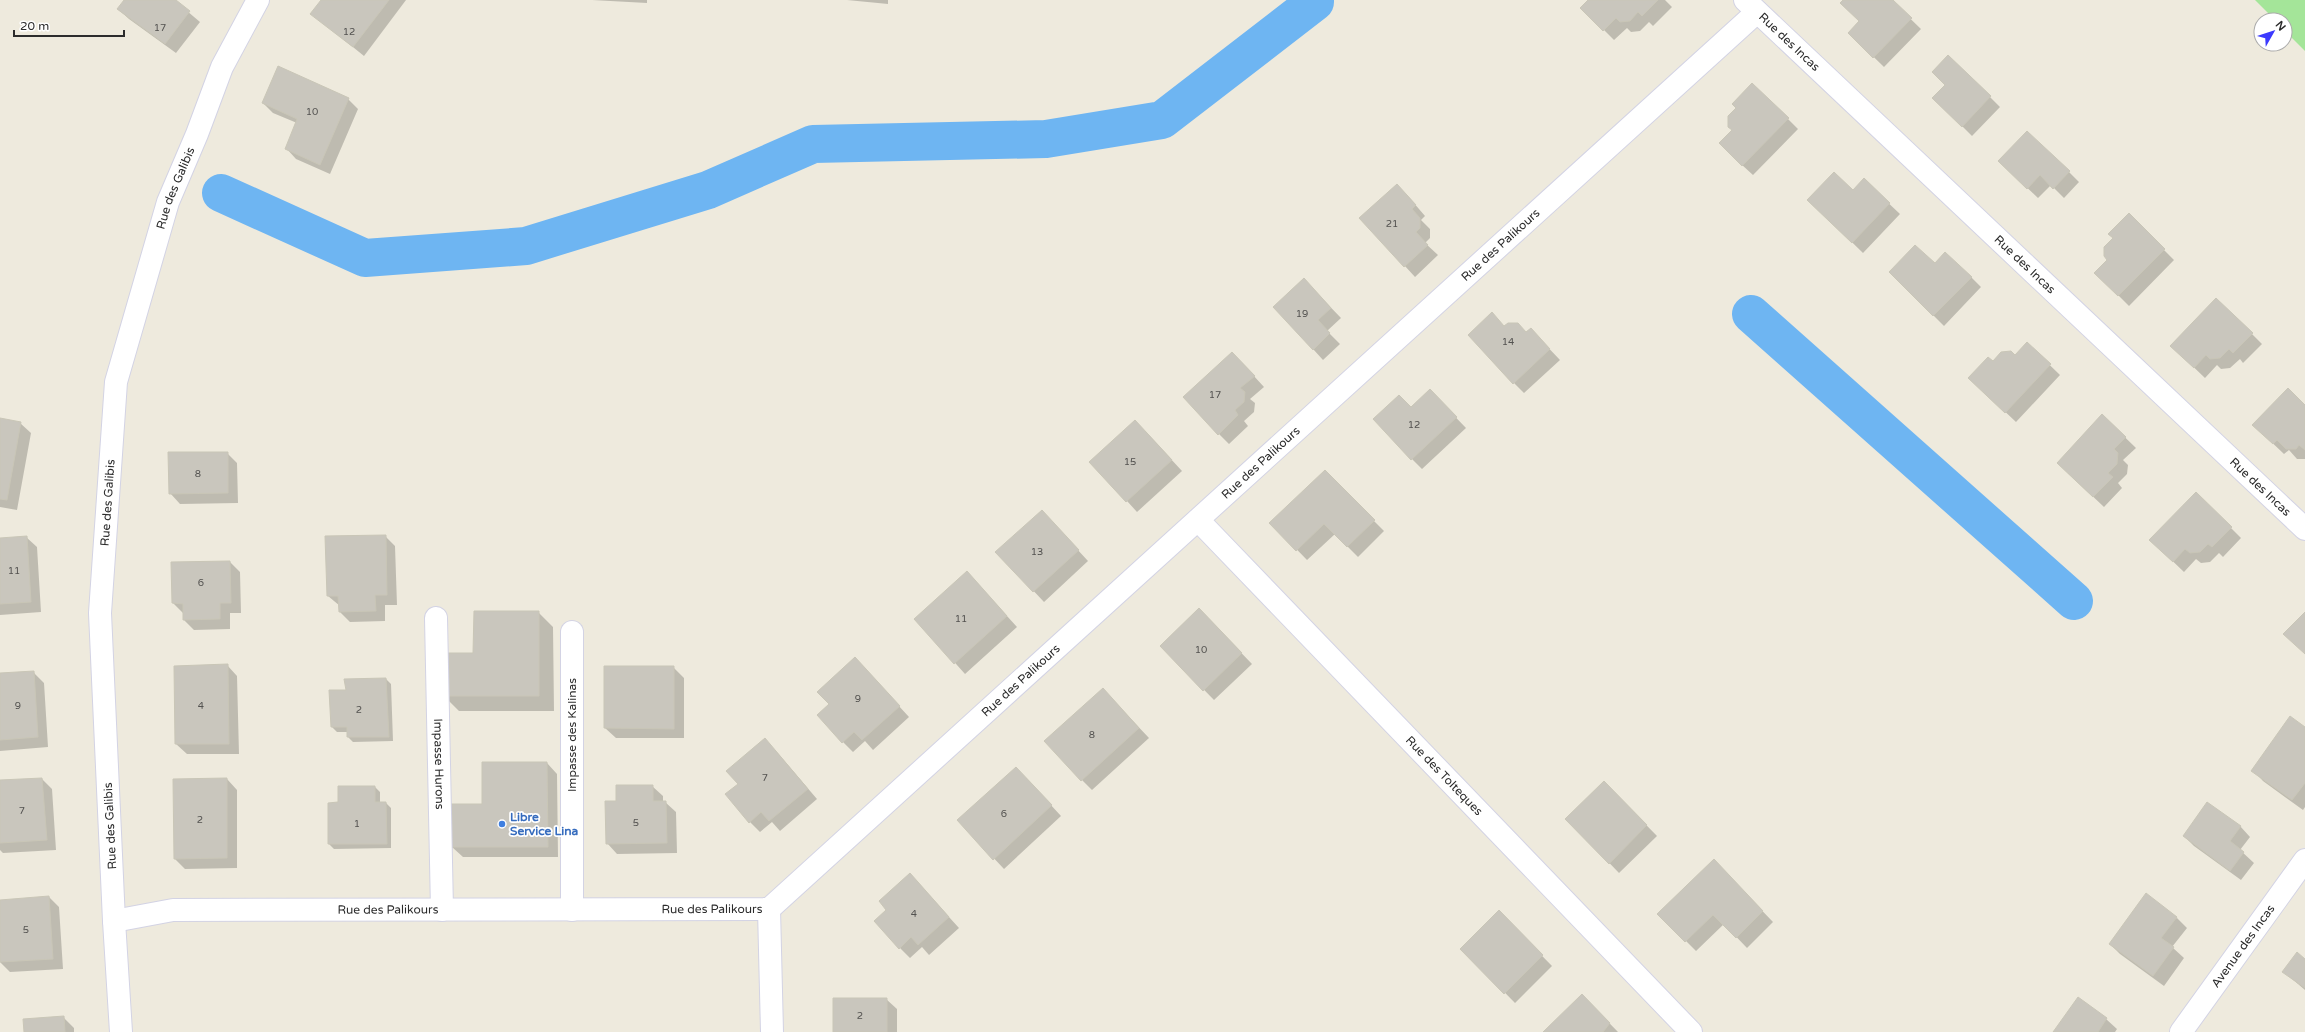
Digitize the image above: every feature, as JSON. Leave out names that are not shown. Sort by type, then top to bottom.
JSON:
[{"type":"street","name":"Rue des Galibis","points":[[122,1032],[114,921],[100,613],[116,382],[168,202],[197,134],[222,68],[258,0]]},
{"type":"street","name":"Rue des Palikours","points":[[114,921],[173,910],[769,909],[1198,520],[1751,6]]},
{"type":"street","name":"Rue des Incas","points":[[1751,6],[2305,528]]},
{"type":"street","name":"Rue des Tolteques","points":[[1198,520],[1691,1032]]},
{"type":"street","name":"Impasse Hurons","points":[[436,618],[442,910]]},
{"type":"street","name":"Impasse des Kalinas","points":[[572,632],[572,910]]},
{"type":"street","name":"Avenue des Incas","points":[[2181,1032],[2305,860]]},
{"type":"street","points":[[769,909],[772,1032]]},
{"type":"green space","points":[[2255,0],[2305,0],[2305,51],[2293,39],[2293,12],[2267,12]]},
{"type":"building","points":[[124,0],[176,0],[190,11],[165,44],[117,9]]},
{"type":"building","points":[[321,0],[389,0],[353,47],[310,14]]},
{"type":"building","points":[[1588,0],[1658,0],[1642,16],[1638,12],[1630,21],[1620,22],[1616,18],[1603,31],[1580,8]]},
{"type":"building","points":[[1843,0],[1893,0],[1912,18],[1873,58],[1848,33],[1859,21],[1840,3]]},
{"type":"building","points":[[1948,55],[1991,96],[1962,127],[1932,98],[1945,85],[1932,72]]},
{"type":"building","points":[[278,66],[349,98],[320,165],[285,149],[297,119],[262,103]]},
{"type":"building","points":[[1752,83],[1789,118],[1742,166],[1719,143],[1732,130],[1728,127],[1728,116],[1736,108],[1732,104]]},
{"type":"building","points":[[2027,131],[2070,171],[2053,189],[2040,175],[2027,189],[1998,161]]},
{"type":"building","points":[[1834,172],[1853,190],[1864,178],[1890,203],[1852,243],[1807,200]]},
{"type":"building","points":[[1397,184],[1416,205],[1412,209],[1420,218],[1420,228],[1416,232],[1428,245],[1404,267],[1359,218]]},
{"type":"building","points":[[2129,213],[2165,249],[2118,296],[2094,273],[2107,260],[2104,256],[2104,247],[2113,238],[2108,234]]},
{"type":"building","points":[[1915,245],[1935,263],[1945,252],[1972,277],[1933,316],[1889,272]]},
{"type":"building","points":[[1304,278],[1331,308],[1318,320],[1330,333],[1313,350],[1273,307]]},
{"type":"building","points":[[2216,298],[2253,333],[2233,353],[2229,349],[2220,358],[2210,359],[2206,355],[2194,368],[2170,346]]},
{"type":"building","points":[[1492,312],[1504,326],[1508,323],[1518,323],[1526,332],[1531,328],[1550,349],[1513,384],[1468,335]]},
{"type":"building","points":[[2027,342],[2051,364],[2005,413],[1968,378],[1988,357],[1993,361],[2001,352],[2011,351],[2015,355]]},
{"type":"building","points":[[1232,352],[1255,376],[1240,388],[1245,392],[1244,402],[1235,410],[1238,415],[1218,435],[1183,397]]},
{"type":"building","points":[[2288,388],[2305,405],[2305,450],[2299,445],[2296,449],[2286,449],[2277,440],[2273,444],[2252,425]]},
{"type":"building","points":[[1430,389],[1457,417],[1411,460],[1373,419],[1399,395],[1411,407]]},
{"type":"building","points":[[2102,414],[2126,437],[2114,449],[2118,453],[2117,464],[2108,473],[2113,477],[2093,497],[2057,463]]},
{"type":"building","points":[[0,418],[21,422],[7,500],[0,499]]},
{"type":"building","points":[[1135,420],[1172,460],[1126,502],[1089,462]]},
{"type":"building","points":[[168,452],[228,452],[228,493],[169,494]]},
{"type":"building","points":[[1325,470],[1375,520],[1347,547],[1324,524],[1296,551],[1269,523]]},
{"type":"building","points":[[2196,492],[2232,527],[2212,547],[2208,544],[2200,552],[2190,553],[2185,549],[2173,562],[2149,540]]},
{"type":"building","points":[[1042,510],[1079,550],[1033,592],[995,552]]},
{"type":"building","points":[[386,535],[387,595],[375,595],[376,611],[339,612],[338,596],[327,596],[325,536]]},
{"type":"building","points":[[27,536],[31,602],[0,604],[0,538]]},
{"type":"building","points":[[230,561],[231,603],[220,603],[220,619],[183,620],[183,604],[172,603],[171,562]]},
{"type":"building","points":[[967,571],[1007,616],[954,664],[914,619]]},
{"type":"building","points":[[1199,608],[1242,653],[1203,691],[1160,646]]},
{"type":"building","points":[[474,611],[539,611],[539,696],[443,696],[442,653],[473,653]]},
{"type":"building","points":[[2305,612],[2305,654],[2283,634]]},
{"type":"building","points":[[855,657],[900,706],[862,740],[854,732],[842,743],[817,715],[829,704],[817,692]]},
{"type":"building","points":[[228,664],[229,744],[175,744],[174,666]]},
{"type":"building","points":[[604,666],[674,666],[674,729],[604,728]]},
{"type":"building","points":[[34,671],[38,737],[0,740],[0,673]]},
{"type":"building","points":[[386,678],[389,737],[347,737],[347,727],[331,727],[329,690],[346,690],[344,679]]},
{"type":"building","points":[[1103,688],[1139,728],[1081,781],[1044,741]]},
{"type":"building","points":[[2290,716],[2305,727],[2305,783],[2292,800],[2251,771]]},
{"type":"building","points":[[765,738],[808,789],[769,821],[761,812],[749,823],[725,794],[738,784],[726,771]]},
{"type":"building","points":[[482,762],[547,762],[548,847],[451,847],[451,804],[482,804]]},
{"type":"building","points":[[1016,767],[1052,805],[993,860],[957,820]]},
{"type":"building","points":[[42,778],[47,840],[0,843],[0,780]]},
{"type":"building","points":[[227,778],[227,858],[174,859],[173,779]]},
{"type":"building","points":[[1604,781],[1647,825],[1609,864],[1565,819]]},
{"type":"building","points":[[616,785],[653,785],[653,801],[666,801],[667,843],[606,844],[605,801],[616,801]]},
{"type":"building","points":[[338,786],[375,786],[375,802],[386,802],[387,844],[328,844],[328,803],[338,802]]},
{"type":"building","points":[[2207,802],[2241,826],[2230,841],[2244,852],[2230,871],[2183,836]]},
{"type":"building","points":[[1714,859],[1763,911],[1736,938],[1713,915],[1685,942],[1657,914]]},
{"type":"building","points":[[910,873],[949,917],[918,945],[911,937],[899,949],[874,921],[886,910],[879,901]]},
{"type":"building","points":[[2146,893],[2177,917],[2161,938],[2174,947],[2153,976],[2109,944]]},
{"type":"building","points":[[49,896],[53,959],[0,962],[0,900]]},
{"type":"building","points":[[1499,910],[1543,955],[1504,994],[1460,949]]},
{"type":"building","points":[[2297,952],[2305,959],[2305,988],[2282,972]]},
{"type":"building","points":[[1582,994],[1610,1023],[1603,1032],[1543,1032]]},
{"type":"building","points":[[2078,997],[2107,1018],[2098,1032],[2053,1032]]},
{"type":"building","points":[[833,998],[887,998],[887,1032],[833,1032]]},
{"type":"building","points":[[64,1016],[65,1032],[24,1032],[23,1019]]},
{"type":"waterway","points":[[221,193],[365,258],[526,246],[708,190],[813,144],[1046,139],[1162,120],[1315,2],[1315,0]]},
{"type":"waterway","points":[[1751,314],[2074,601]]},
{"type":"place","name":"Libre Service Lina","points":[[502,824]]}]
